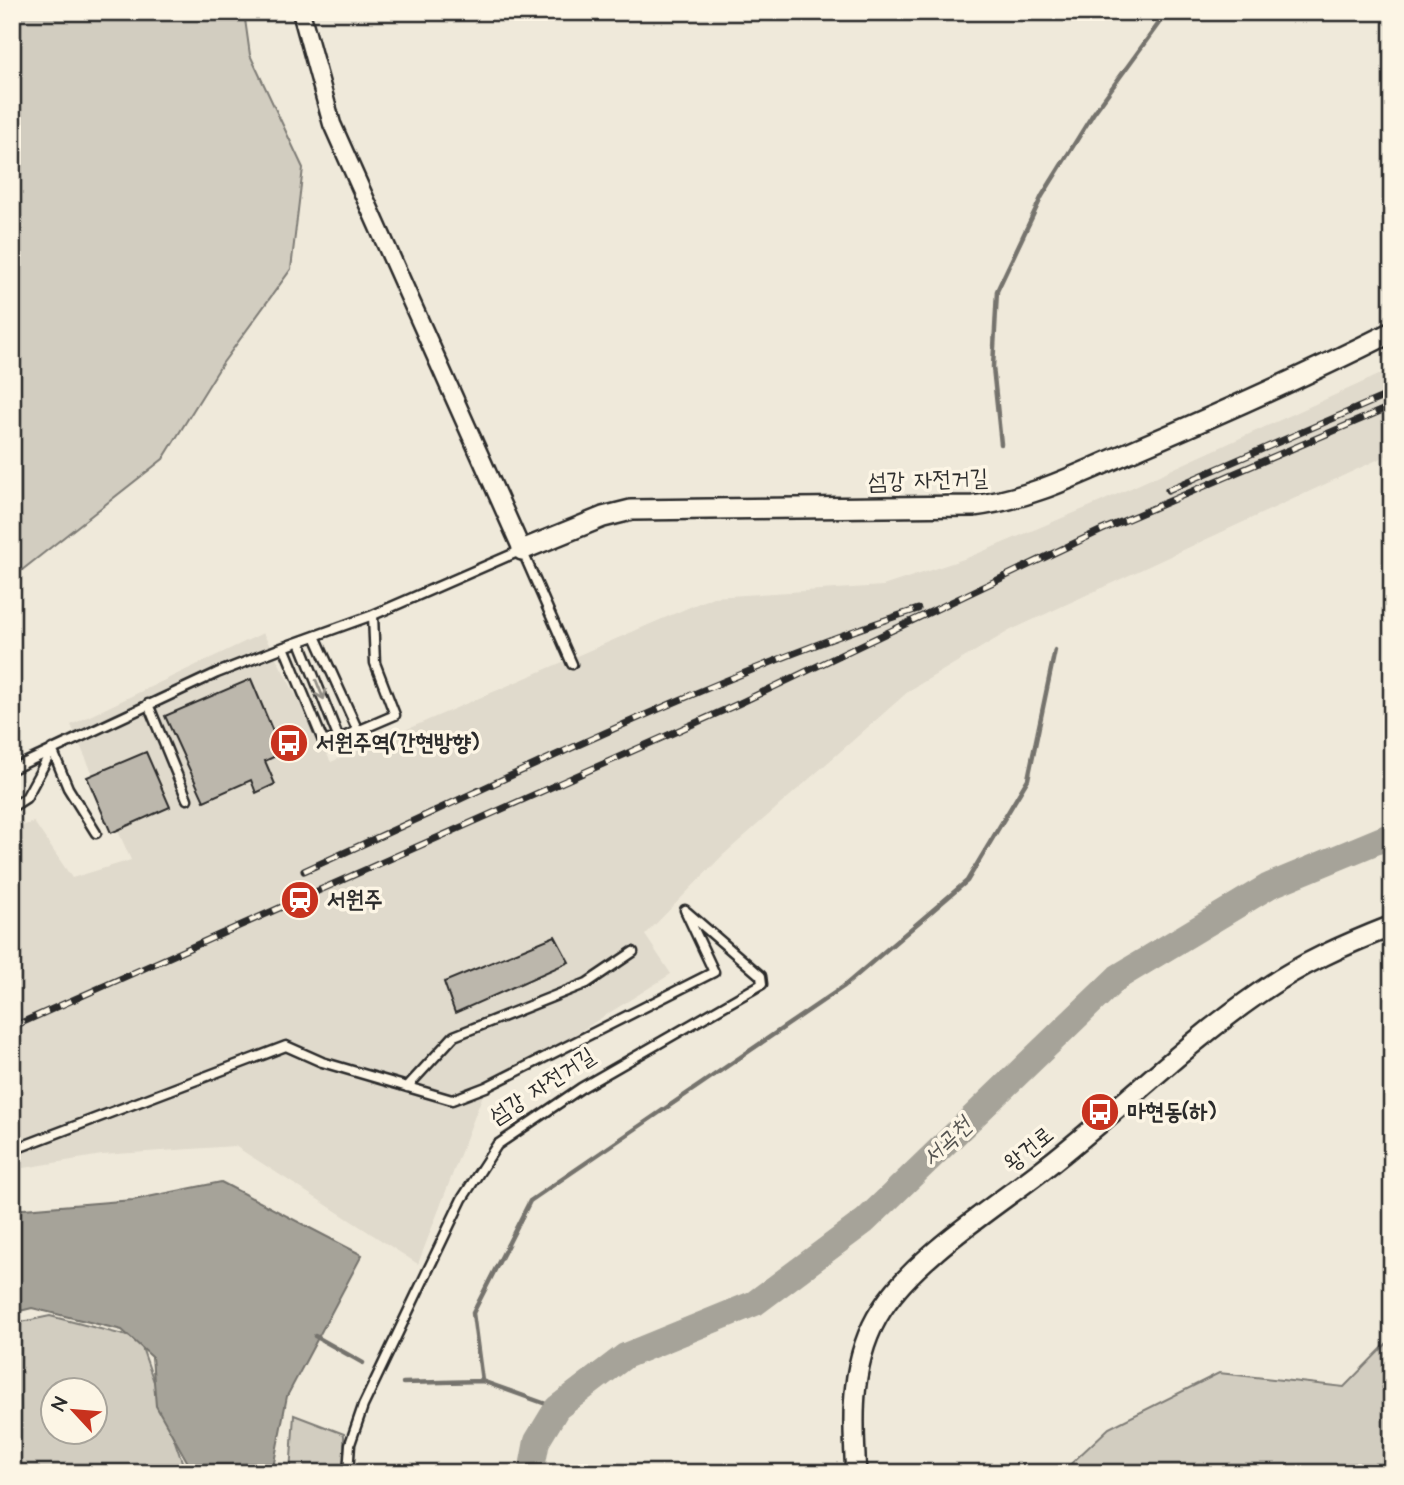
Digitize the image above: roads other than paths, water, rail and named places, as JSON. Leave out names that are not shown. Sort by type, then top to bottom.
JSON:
[{"type":"street","points":[[301,12],[332,124],[522,550]]},
{"type":"street","name":"섬강 자전거길","points":[[522,550],[585,523],[631,510],[973,506],[1001,502],[1040,490],[1169,435],[1333,362],[1392,332]]},
{"type":"street","name":"왕건로","points":[[856,1473],[854,1393],[861,1351],[883,1308],[916,1268],[1049,1165],[1261,991],[1326,955],[1392,926]]},
{"type":"lane","points":[[12,769],[217,673],[373,614],[522,550],[572,664]]},
{"type":"lane","points":[[284,647],[320,738],[327,742],[339,739],[395,715],[375,663],[373,614]]},
{"type":"lane","points":[[314,636],[358,731]]},
{"type":"lane","points":[[300,642],[339,739]]},
{"type":"lane","points":[[148,704],[187,799]]},
{"type":"lane","points":[[12,807],[26,798],[52,749]]},
{"type":"lane","points":[[52,749],[68,788],[96,833]]},
{"type":"lane","name":"섬강 자전거길","points":[[348,1473],[350,1444],[363,1406],[462,1199],[497,1144],[581,1088],[762,984],[761,976],[685,910],[714,972],[486,1087],[452,1100],[407,1087]]},
{"type":"lane","points":[[15,1149],[286,1046],[322,1062],[407,1087],[454,1036],[587,983],[633,952]]},
{"type":"waterway","points":[[1001,444],[993,367],[997,291],[1042,196],[1093,114],[1167,12]]},
{"type":"waterway","points":[[557,1408],[482,1381],[473,1313],[530,1201],[843,987],[967,881],[1028,779],[1055,650]]},
{"type":"waterway","name":"서곡천","points":[[531,1473],[537,1441],[557,1408],[625,1356],[755,1303],[865,1221],[1118,977],[1269,886],[1392,835]]},
{"type":"waterway","points":[[315,1336],[363,1363]]},
{"type":"waterway","points":[[403,1383],[482,1381]]},
{"type":"railway","points":[[1168,490],[1392,393]]},
{"type":"railway","points":[[12,1027],[738,704],[1102,530],[1392,406]]},
{"type":"railway","points":[[304,871],[684,698],[839,636],[918,609]]},
{"type":"place","name":"서원주역(간현방향)","points":[[289,743]]},
{"type":"place","name":"서원주","points":[[300,900]]},
{"type":"place","name":"마현동(하)","points":[[1100,1112]]}]
